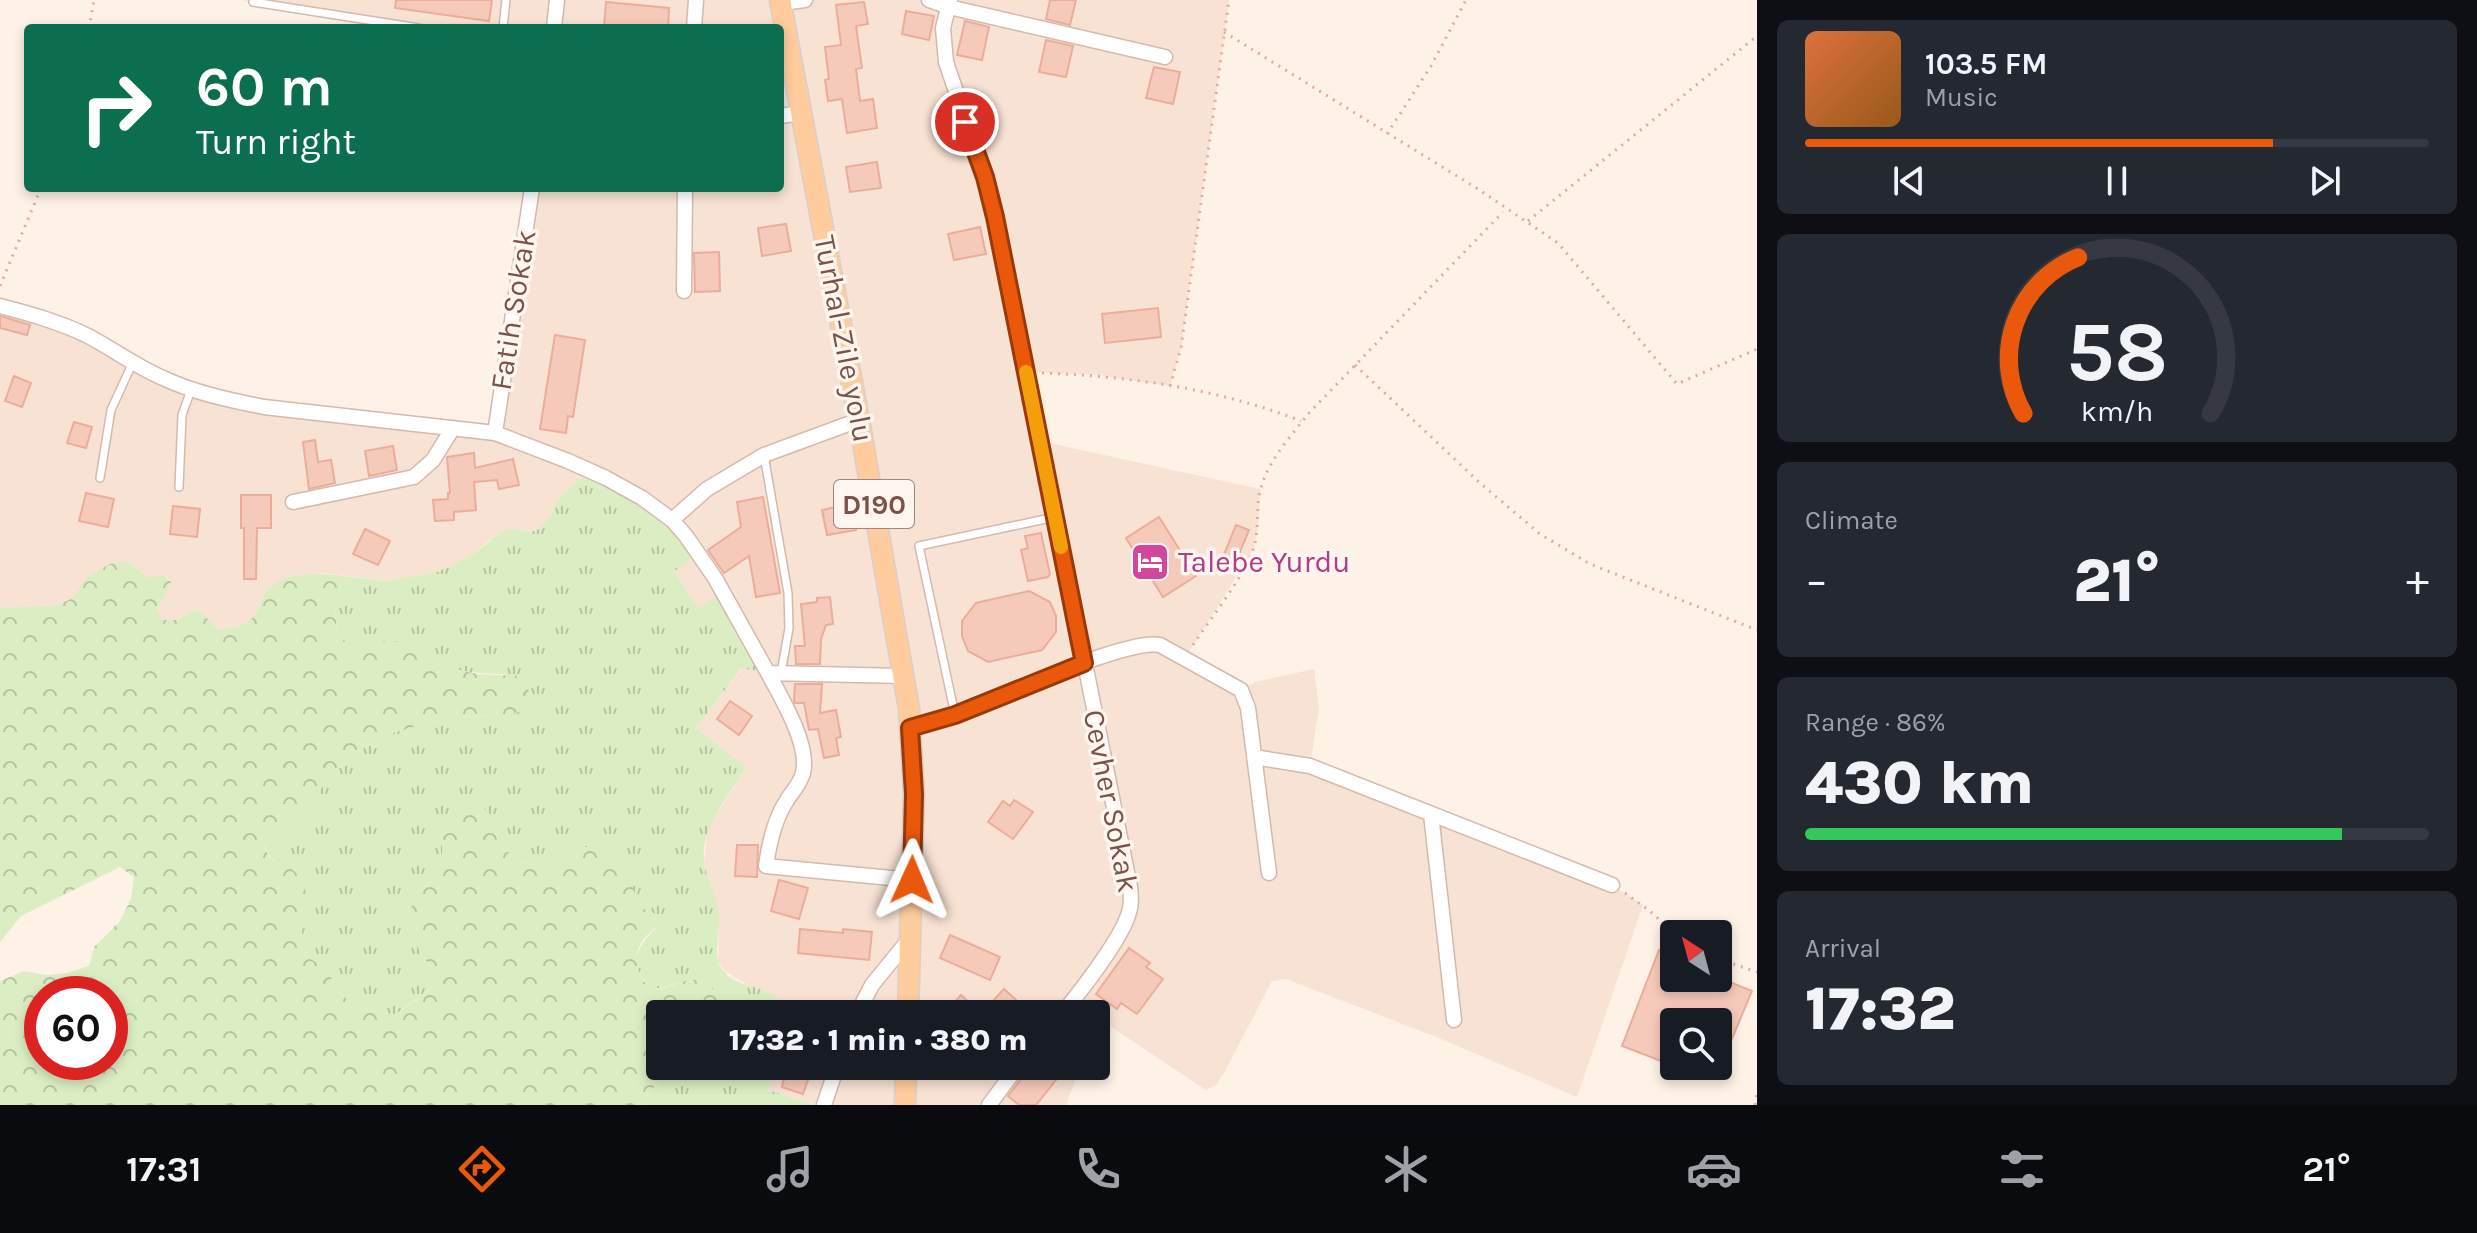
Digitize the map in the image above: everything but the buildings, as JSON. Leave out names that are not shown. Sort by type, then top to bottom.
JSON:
[{"type":"main road","name":"Turhal-Zile yolu","points":[[781,2],[904,676],[914,794],[909,1000]]},
{"type":"main road","points":[[905,1105],[906,1080]]},
{"type":"street","points":[[554,24],[557,0]]},
{"type":"street","points":[[694,24],[696,0]]},
{"type":"street","points":[[781,2],[805,0]]},
{"type":"street","points":[[929,0],[1165,57]]},
{"type":"street","name":"Cevher Sokak","points":[[949,4],[943,28],[946,62],[992,204],[1131,902],[1126,923],[1073,1000]]},
{"type":"street","points":[[784,115],[801,113]]},
{"type":"street","name":"Fatih Sokak","points":[[495,433],[531,192]]},
{"type":"street","points":[[684,291],[685,192]]},
{"type":"street","points":[[0,306],[86,335],[159,377],[191,390],[264,407],[495,433],[568,461],[642,498],[672,520],[699,552],[775,673],[793,725],[804,764],[798,785],[777,821],[769,843],[766,866],[912,880]]},
{"type":"street","points":[[672,520],[707,489],[764,455],[859,420]]},
{"type":"street","points":[[293,502],[414,477],[433,460],[453,428]]},
{"type":"street","points":[[910,728],[955,715],[1084,663],[1146,644],[1160,645],[1241,690],[1248,708],[1269,873]]},
{"type":"street","points":[[775,673],[904,676]]},
{"type":"street","points":[[1254,757],[1310,766],[1612,885]]},
{"type":"street","points":[[1431,814],[1454,1020]]},
{"type":"street","points":[[864,1000],[872,985],[911,936]]},
{"type":"street","points":[[824,1105],[832,1080]]},
{"type":"street","points":[[989,1105],[1008,1080]]},
{"type":"lane","points":[[503,24],[506,0]]},
{"type":"lane","points":[[253,2],[393,24]]},
{"type":"lane","points":[[100,478],[111,410],[133,362]]},
{"type":"lane","points":[[179,487],[182,415],[191,390]]},
{"type":"lane","points":[[764,455],[788,593],[789,628],[775,673]]},
{"type":"lane","points":[[955,715],[919,546],[1055,517]]},
{"type":"path","points":[[90,24],[94,0]]},
{"type":"path","points":[[1170,386],[1181,348],[1229,0]]},
{"type":"path","points":[[1387,134],[1431,66],[1466,0]]},
{"type":"path","points":[[1224,32],[1528,221],[1558,243],[1677,384],[1757,349]]},
{"type":"path","points":[[1528,221],[1757,36]]},
{"type":"path","points":[[0,286],[39,192]]},
{"type":"path","points":[[1184,659],[1253,550],[1258,528],[1260,489],[1269,470],[1302,422],[1503,212]]},
{"type":"path","points":[[1355,365],[1480,483],[1540,534],[1590,564],[1757,630]]},
{"type":"path","points":[[1026,372],[1097,375],[1170,386],[1243,402],[1302,422]]},
{"type":"path","points":[[1612,885],[1633,897],[1660,921]]},
{"type":"path","points":[[1732,964],[1757,972]]},
{"type":"path","points":[[1755,1105],[1757,1091]]},
{"type":"shaded area","points":[[242,0],[1229,0],[1181,348],[1170,386],[1097,375],[1027,372],[1040,441],[1260,489],[1258,528],[1253,550],[1185,658],[1241,690],[1255,682],[1314,669],[1319,708],[1310,766],[1612,885],[1643,905],[1577,1097],[1439,1038],[1286,979],[1272,981],[1225,1071],[1216,1085],[1206,1090],[1110,1026],[1110,1000],[774,1000],[724,971],[718,961],[719,915],[704,864],[708,827],[747,768],[696,728],[743,668],[767,672],[723,592],[698,609],[674,572],[698,552],[571,486],[556,501],[551,515],[539,529],[531,532],[517,529],[488,541],[472,555],[437,572],[386,581],[324,573],[280,581],[263,595],[251,621],[237,629],[218,629],[200,611],[176,620],[163,621],[157,610],[170,582],[167,577],[149,578],[131,564],[80,589],[73,598],[58,605],[0,608],[0,306],[47,318],[193,391],[494,433],[531,192],[784,192],[784,24],[394,24]]},
{"type":"shaded area","points":[[771,1080],[1076,1080],[1066,1105],[814,1105],[768,1090]]},
{"type":"green space","points":[[592,472],[642,498],[699,552],[674,572],[698,608],[723,592],[768,673],[742,668],[696,728],[747,768],[716,815],[704,854],[719,916],[719,965],[731,978],[765,991],[778,1000],[716,1000],[680,982],[651,988],[638,971],[637,955],[645,940],[659,925],[649,913],[639,908],[626,866],[579,846],[557,861],[533,865],[519,861],[499,845],[492,822],[453,816],[442,840],[442,860],[434,878],[413,898],[420,953],[436,973],[434,986],[396,1014],[377,1013],[355,1005],[339,993],[326,968],[305,956],[301,940],[303,908],[294,871],[275,861],[264,844],[288,831],[308,811],[327,779],[359,750],[392,733],[451,717],[505,716],[506,674],[454,669],[381,647],[346,642],[337,633],[335,609],[343,576],[386,581],[437,572],[472,555],[503,531],[517,529],[531,532],[539,529],[551,515],[556,501]]},
{"type":"green space","points":[[123,561],[149,578],[163,575],[171,582],[157,610],[163,620],[176,620],[200,611],[218,629],[247,623],[269,588],[278,582],[299,575],[343,576],[335,609],[337,633],[346,642],[394,641],[422,645],[439,665],[477,674],[519,676],[529,686],[526,710],[505,716],[451,717],[392,733],[359,750],[327,779],[308,811],[288,832],[264,845],[273,860],[296,873],[308,895],[302,926],[305,956],[326,968],[339,993],[355,1005],[377,1013],[397,1014],[434,986],[436,973],[420,953],[409,926],[413,898],[434,878],[442,860],[442,840],[453,816],[469,803],[484,808],[499,845],[519,861],[533,865],[556,861],[578,846],[612,850],[626,866],[639,907],[658,915],[659,925],[639,948],[637,961],[643,980],[657,989],[690,980],[702,981],[709,983],[718,1000],[646,1000],[646,1080],[661,1080],[642,1105],[0,1105],[0,981],[24,971],[46,975],[89,966],[94,947],[120,921],[131,899],[134,877],[120,867],[21,916],[0,942],[0,608],[58,605],[73,598],[87,577],[110,564]]},
{"type":"green space","points":[[661,1080],[771,1080],[768,1090],[814,1105],[642,1105]]},
{"type":"slow traffic","points":[[1026,372],[1061,547]]},
{"type":"place","name":"Talebe Yurdu","points":[[1150,562]]},
{"type":"route","points":[[912,880],[914,794],[910,728],[955,715],[1084,663],[995,217],[985,177],[965,122]]}]
